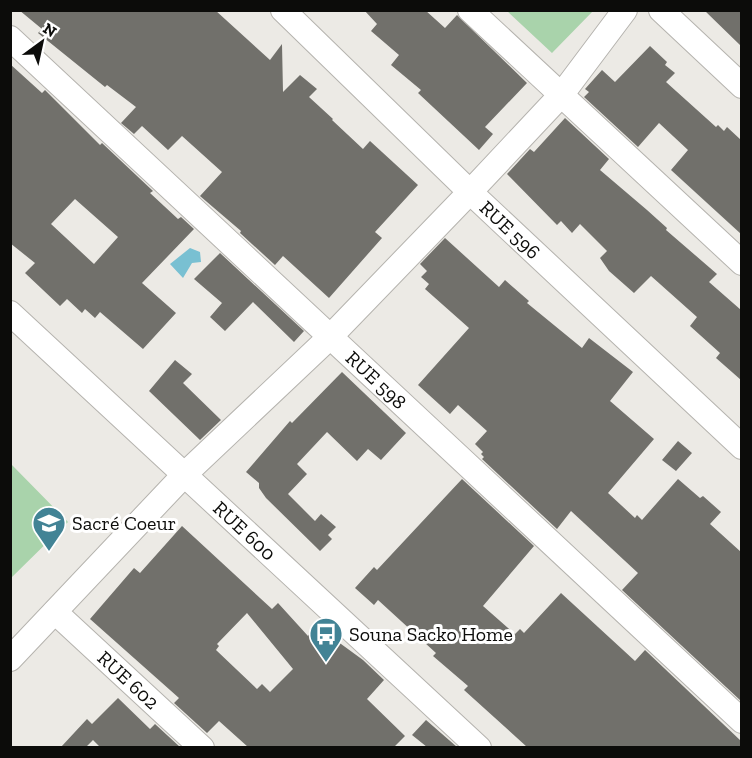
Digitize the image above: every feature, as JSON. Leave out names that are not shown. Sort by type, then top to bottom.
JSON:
[{"type":"street","name":"RUE 596","points":[[283,10],[470,192],[741,447]]},
{"type":"street","points":[[470,10],[741,263]]},
{"type":"street","points":[[10,659],[185,474],[330,338],[470,192],[562,94],[625,10]]},
{"type":"street","points":[[661,10],[741,86]]},
{"type":"street","name":"RUE 598","points":[[10,38],[741,721]]},
{"type":"street","name":"RUE 600","points":[[10,313],[479,747]]},
{"type":"street","name":"RUE 602","points":[[55,612],[202,747]]},
{"type":"green space","points":[[507,11],[593,11],[552,53]]},
{"type":"green space","points":[[11,464],[68,522],[11,578]]},
{"type":"water","points":[[190,248],[200,252],[201,262],[192,263],[183,278],[170,264]]},
{"type":"building","points":[[19,10],[215,10],[270,60],[282,44],[283,92],[300,75],[317,89],[309,97],[363,149],[370,141],[418,185],[375,232],[382,238],[329,298],[283,256],[275,265],[240,233],[241,231],[200,196],[222,172],[182,136],[168,150],[142,126],[134,134],[121,123],[136,107],[107,85],[105,87],[38,33],[42,29]]},
{"type":"building","points":[[364,10],[425,10],[445,28],[457,15],[527,83],[485,127],[493,134],[479,150],[418,93],[421,90],[391,65],[399,55],[371,31],[377,24]]},
{"type":"building","points":[[704,10],[741,10],[741,46]]},
{"type":"building","points":[[650,46],[667,62],[665,65],[675,73],[666,82],[716,127],[718,125],[724,131],[727,127],[741,140],[741,234],[671,170],[688,150],[659,123],[638,147],[584,97],[589,92],[585,89],[602,70],[615,82]]},
{"type":"building","points":[[10,64],[42,93],[45,90],[100,145],[102,143],[153,191],[150,193],[178,219],[181,217],[194,229],[142,283],[176,313],[143,349],[100,312],[95,318],[85,309],[82,313],[67,299],[60,306],[25,273],[35,263],[10,243]],"holes":[[[75,199],[118,237],[94,264],[51,224]]]},
{"type":"building","points":[[565,118],[609,159],[600,170],[717,274],[709,282],[741,310],[741,380],[716,358],[720,353],[690,326],[697,317],[651,276],[634,293],[609,271],[600,258],[607,251],[580,224],[572,233],[561,221],[557,225],[507,174],[530,149],[534,152]]},
{"type":"building","points":[[445,238],[499,287],[505,280],[529,301],[527,303],[582,348],[589,338],[633,372],[610,401],[654,439],[608,493],[635,518],[637,515],[642,520],[678,479],[721,512],[710,524],[741,552],[741,701],[622,590],[638,573],[571,511],[557,529],[482,459],[483,452],[475,444],[487,431],[458,405],[450,414],[418,385],[469,328],[425,289],[429,284],[421,277],[427,271],[420,264]]},
{"type":"building","points":[[220,253],[304,331],[294,342],[253,302],[225,331],[210,317],[222,303],[194,279]]},
{"type":"building","points":[[175,360],[192,374],[183,383],[221,420],[200,440],[149,391]]},
{"type":"building","points":[[342,372],[406,433],[381,460],[368,449],[357,461],[327,432],[297,464],[307,474],[288,494],[315,521],[321,514],[336,527],[328,535],[332,539],[320,551],[266,498],[259,488],[259,483],[246,472],[290,421],[292,423]]},
{"type":"building","points":[[678,441],[692,453],[676,471],[662,460]]},
{"type":"building","points":[[462,479],[534,546],[483,606],[515,634],[520,629],[524,633],[561,593],[635,661],[645,650],[741,741],[741,747],[527,747],[464,690],[468,686],[433,656],[436,653],[378,600],[374,605],[355,588],[374,567],[377,570]]},
{"type":"building","points":[[182,526],[272,609],[278,603],[308,636],[315,625],[363,660],[384,680],[367,699],[405,736],[394,747],[248,747],[219,721],[207,733],[174,703],[179,698],[90,619],[134,568],[140,573]],"holes":[[[247,613],[293,669],[270,692],[262,684],[257,689],[216,650],[219,646],[217,644]]]},
{"type":"building","points":[[118,698],[150,729],[155,724],[180,747],[100,747],[93,740],[86,747],[61,747],[87,719],[92,724]]},
{"type":"building","points":[[426,720],[457,747],[427,747],[412,735]]},
{"type":"place","name":"Sacré Coeur","points":[[49,552]]},
{"type":"place","name":"Souna Sacko Home","points":[[326,663]]}]
